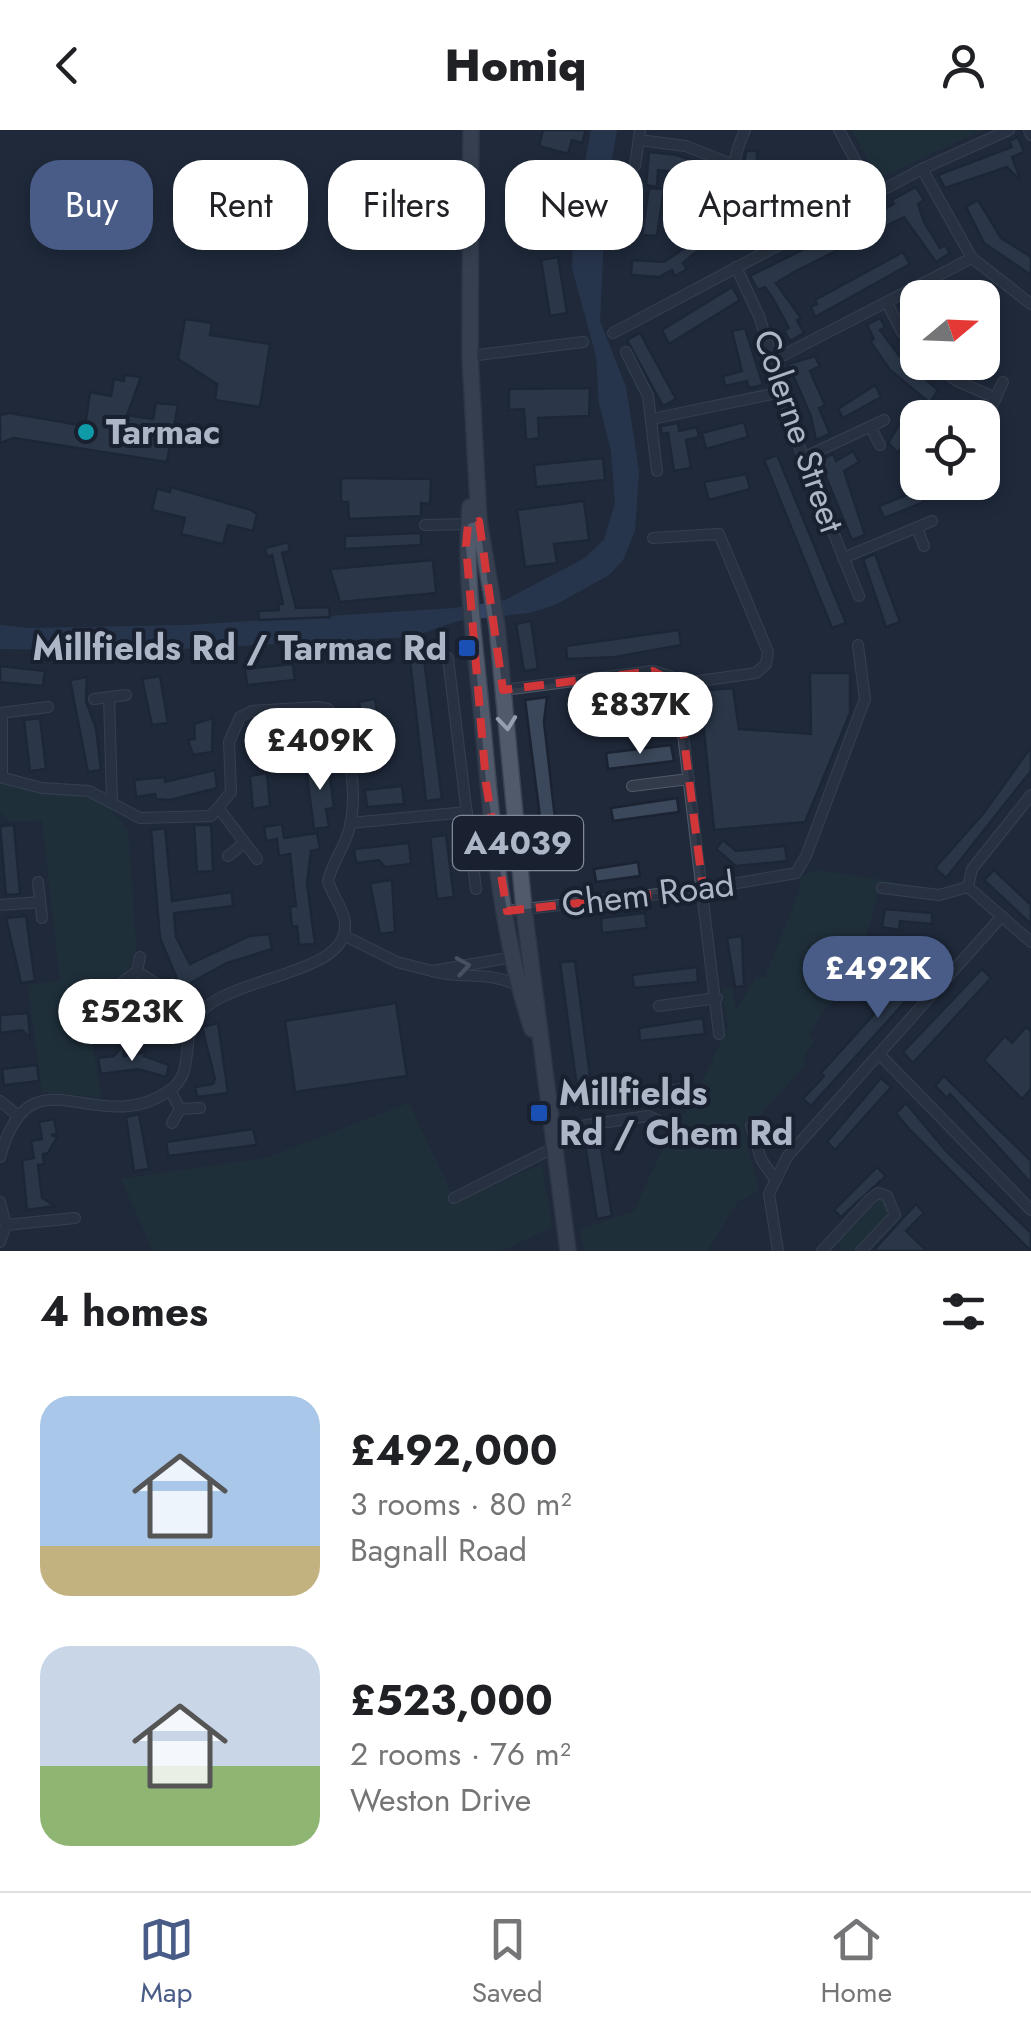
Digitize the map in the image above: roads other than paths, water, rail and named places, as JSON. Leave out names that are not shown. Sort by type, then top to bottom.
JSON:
[{"type":"main road","name":"A4039","points":[[472,130],[470,356],[474,464],[469,597],[486,783],[518,986],[542,1059]]},
{"type":"main road","name":"A4039","points":[[473,522],[497,626],[524,909],[568,1251]]},
{"type":"main road","points":[[486,783],[512,778]]},
{"type":"street","points":[[733,160],[744,130]]},
{"type":"street","points":[[839,130],[855,160]]},
{"type":"street","points":[[886,187],[1009,130]]},
{"type":"street","points":[[636,160],[640,135],[722,160]]},
{"type":"street","points":[[922,168],[972,258],[1031,304]]},
{"type":"street","points":[[614,334],[766,250]]},
{"type":"street","points":[[774,360],[972,258]]},
{"type":"street","name":"Colerne Street","points":[[736,266],[774,360],[803,458],[859,596]]},
{"type":"street","points":[[888,304],[900,328]]},
{"type":"street","points":[[470,356],[583,342]]},
{"type":"street","points":[[626,352],[644,386],[652,418],[657,471]]},
{"type":"street","points":[[964,380],[996,398],[1002,382]]},
{"type":"street","points":[[652,418],[782,392]]},
{"type":"street","points":[[803,458],[884,420]]},
{"type":"street","points":[[871,428],[880,445]]},
{"type":"street","points":[[843,558],[932,521]]},
{"type":"street","points":[[424,525],[473,522]]},
{"type":"street","points":[[917,528],[924,546]]},
{"type":"street","points":[[653,538],[719,534],[768,652],[766,664],[756,673],[677,684]]},
{"type":"street","name":"Chem Road","points":[[507,911],[789,875],[806,856],[865,699],[858,645]]},
{"type":"street","points":[[448,658],[476,888]]},
{"type":"street","points":[[503,690],[662,672],[677,684],[720,1034]]},
{"type":"street","points":[[94,699],[126,695]]},
{"type":"street","points":[[108,697],[112,800]]},
{"type":"street","points":[[0,1157],[16,1114],[31,1103],[52,1100],[135,1107],[170,1090],[186,1072],[188,1040],[199,1012],[236,987],[319,964],[344,936],[345,920],[328,881],[353,806],[339,726],[328,709],[252,711],[240,717],[229,742],[230,792],[220,810],[196,818],[146,819],[89,791],[42,788],[1,777],[1,713],[48,706]]},
{"type":"street","points":[[632,786],[688,779]]},
{"type":"street","points":[[968,887],[972,869],[1031,796]]},
{"type":"street","points":[[220,810],[257,860]]},
{"type":"street","points":[[350,823],[467,812]]},
{"type":"street","points":[[228,856],[244,843]]},
{"type":"street","points":[[38,882],[42,918]]},
{"type":"street","points":[[882,888],[939,895],[968,887]]},
{"type":"street","points":[[968,887],[1031,942]]},
{"type":"street","points":[[0,906],[40,902]]},
{"type":"street","points":[[772,1181],[786,1157],[1002,916]]},
{"type":"street","points":[[344,936],[397,962],[455,978],[498,974],[518,986]]},
{"type":"street","points":[[121,982],[137,971],[140,957]]},
{"type":"street","points":[[432,971],[514,957]]},
{"type":"street","points":[[137,971],[199,1012]]},
{"type":"street","points":[[659,1006],[717,998]]},
{"type":"street","points":[[880,1055],[1031,1210]]},
{"type":"street","points":[[170,1090],[180,1108]]},
{"type":"street","points":[[0,1101],[16,1114]]},
{"type":"street","points":[[180,1108],[200,1108]]},
{"type":"street","points":[[172,1124],[180,1108]]},
{"type":"street","points":[[554,1130],[648,1116],[662,1122]]},
{"type":"street","points":[[751,1126],[760,1160],[772,1181],[778,1251]]},
{"type":"street","points":[[454,1198],[556,1147]]},
{"type":"street","points":[[827,1249],[870,1199],[878,1194],[887,1196],[895,1215],[861,1251]]},
{"type":"street","points":[[0,1202],[6,1224],[0,1242]]},
{"type":"street","points":[[6,1224],[75,1218]]},
{"type":"water","points":[[591,130],[617,130],[612,160],[585,160]]},
{"type":"water","points":[[573,250],[603,250],[600,321],[626,387],[639,471],[635,531],[623,560],[609,575],[555,605],[529,613],[458,621],[411,637],[140,651],[0,649],[0,625],[188,625],[455,608],[505,600],[583,559],[604,540],[615,503],[611,451],[599,403],[596,356],[572,268]]},
{"type":"place","name":"Tarmac","points":[[86,432]]},
{"type":"place","name":"Millfields Rd / Tarmac Rd","points":[[467,648]]},
{"type":"place","name":"Millfields Rd / Chem Rd","points":[[539,1113]]}]
